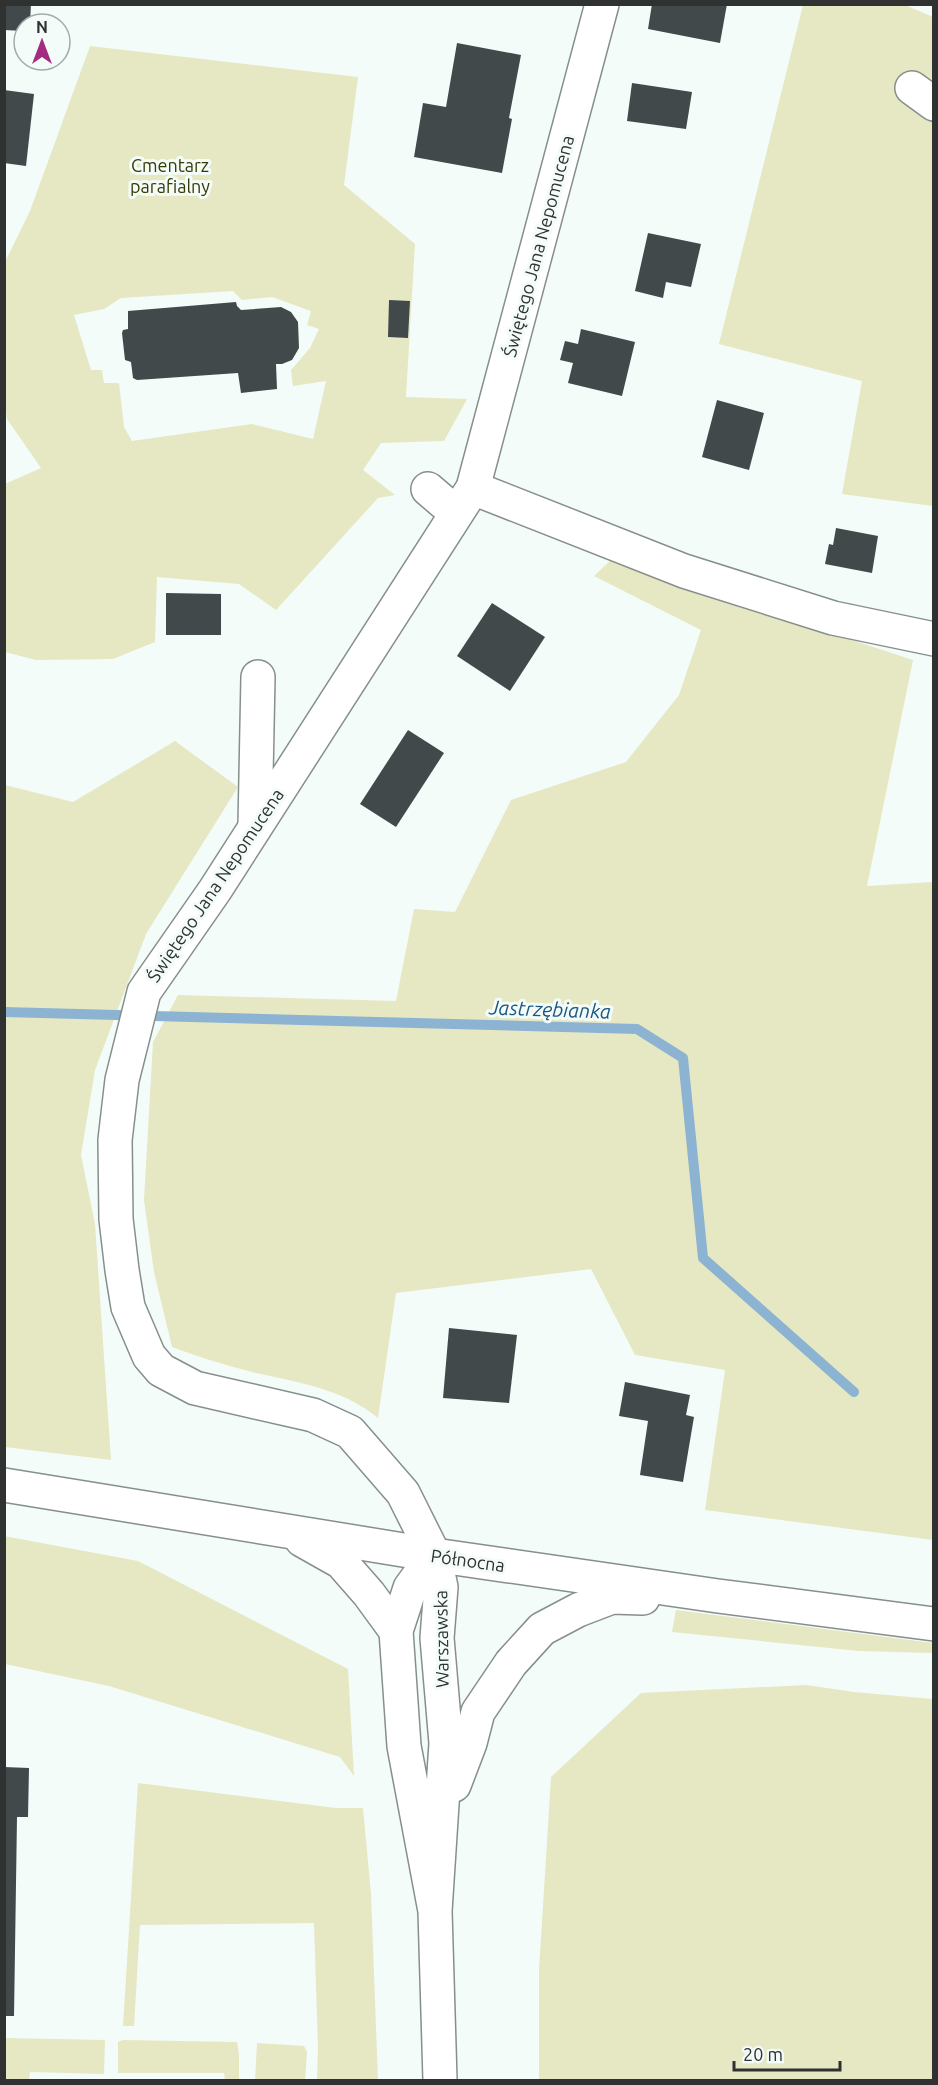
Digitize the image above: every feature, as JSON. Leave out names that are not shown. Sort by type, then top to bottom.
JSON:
[{"type":"street","name":"Świętego Jana Nepomucena","points":[[434,1555],[403,1493],[350,1432],[313,1415],[195,1388],[161,1370],[149,1356],[128,1307],[122,1270],[116,1219],[115,1140],[122,1080],[140,1007],[465,500],[602,4]]},
{"type":"street","points":[[428,489],[833,618],[933,639]]},
{"type":"street","points":[[255,826],[258,677]]},
{"type":"street","name":"Północna","points":[[4,1485],[434,1555],[933,1624]]},
{"type":"street","points":[[285,1530],[341,1562],[369,1594],[396,1631]]},
{"type":"street","name":"Warszawska","points":[[434,1555],[410,1588],[396,1631],[404,1746],[435,1911]]},
{"type":"street","name":"Warszawska","points":[[434,1555],[441,1587],[437,1638],[446,1743],[435,1911],[440,2080]]},
{"type":"street","points":[[440,1820],[470,1743],[478,1712],[511,1663],[542,1629],[578,1610],[612,1597],[682,1599],[718,1596]]},
{"type":"green space","points":[[803,5],[905,5],[933,17],[933,506],[842,494],[862,381],[719,344]]},
{"type":"green space","name":"Cmentarz parafialny","points":[[90,46],[358,77],[344,185],[415,244],[406,397],[467,399],[444,441],[381,443],[363,470],[395,495],[378,498],[276,610],[239,584],[157,577],[155,642],[113,659],[36,660],[5,652],[5,484],[41,468],[7,419],[4,391],[4,264],[30,211]],"holes":[[[233,291],[242,300],[272,297],[311,311],[307,325],[319,329],[310,348],[291,370],[293,386],[326,381],[313,439],[252,424],[132,441],[124,427],[119,383],[104,383],[102,370],[91,370],[74,315],[104,309],[121,298]]]},
{"type":"green space","points":[[616,555],[700,590],[913,660],[867,886],[933,882],[933,1540],[705,1510],[725,1370],[635,1355],[591,1269],[396,1293],[378,1418],[334,1393],[232,1367],[172,1347],[154,1272],[144,1200],[153,1042],[178,995],[396,1001],[414,909],[455,912],[511,800],[626,762],[679,695],[701,630],[594,576]]},
{"type":"green space","points":[[175,741],[238,787],[146,934],[95,1070],[81,1155],[95,1224],[111,1460],[5,1447],[5,785],[73,802]]},
{"type":"green space","points":[[4,1536],[138,1561],[348,1669],[354,1776],[340,1757],[109,1686],[5,1664]]},
{"type":"green space","points":[[676,1610],[933,1643],[933,1653],[859,1651],[672,1632]]},
{"type":"green space","points":[[806,1685],[933,1699],[933,2080],[539,2080],[539,1970],[551,1777],[641,1693]]},
{"type":"green space","points":[[138,1783],[336,1808],[363,1808],[371,1894],[378,2080],[317,2080],[314,1923],[140,1925],[134,2026],[123,2026]]},
{"type":"green space","points":[[5,2038],[105,2040],[104,2074],[30,2072],[29,2080],[5,2080]]},
{"type":"green space","points":[[123,2040],[237,2042],[239,2080],[225,2080],[224,2073],[118,2073],[118,2042]]},
{"type":"green space","points":[[257,2043],[304,2046],[307,2052],[305,2080],[255,2080]]},
{"type":"building","points":[[4,4],[31,4],[31,12],[12,12],[12,30],[4,30]]},
{"type":"building","points":[[652,4],[727,4],[720,43],[648,29]]},
{"type":"building","points":[[457,43],[521,55],[509,118],[512,119],[502,173],[414,157],[423,103],[446,107]]},
{"type":"building","points":[[632,83],[692,92],[686,129],[627,121]]},
{"type":"building","points":[[4,90],[34,94],[26,166],[4,163]]},
{"type":"building","points":[[648,233],[701,244],[691,287],[666,282],[663,298],[635,291]]},
{"type":"building","points":[[389,300],[410,301],[408,338],[388,337]]},
{"type":"building","points":[[236,302],[241,310],[281,307],[291,312],[298,322],[299,348],[292,360],[276,364],[277,389],[241,393],[238,373],[137,380],[133,378],[131,362],[125,360],[122,333],[123,330],[128,329],[128,311]]},
{"type":"building","points":[[581,329],[635,342],[622,396],[568,383],[573,363],[560,360],[565,341],[578,344]]},
{"type":"building","points":[[717,400],[764,413],[749,470],[702,457]]},
{"type":"building","points":[[836,528],[878,536],[872,573],[825,564],[829,544],[833,545]]},
{"type":"building","points":[[166,593],[221,594],[221,635],[166,635]]},
{"type":"building","points":[[492,603],[545,637],[510,691],[457,656]]},
{"type":"building","points":[[408,730],[444,753],[396,827],[360,804]]},
{"type":"building","points":[[449,1328],[517,1335],[509,1403],[443,1398]]},
{"type":"building","points":[[625,1382],[690,1395],[686,1415],[694,1417],[683,1482],[640,1475],[648,1421],[619,1416]]},
{"type":"building","points":[[4,1767],[29,1768],[28,1817],[17,1817],[14,2016],[4,2016]]},
{"type":"waterway","name":"Jastrzębianka","points":[[4,1012],[637,1029],[683,1058],[703,1258],[854,1392]]}]
